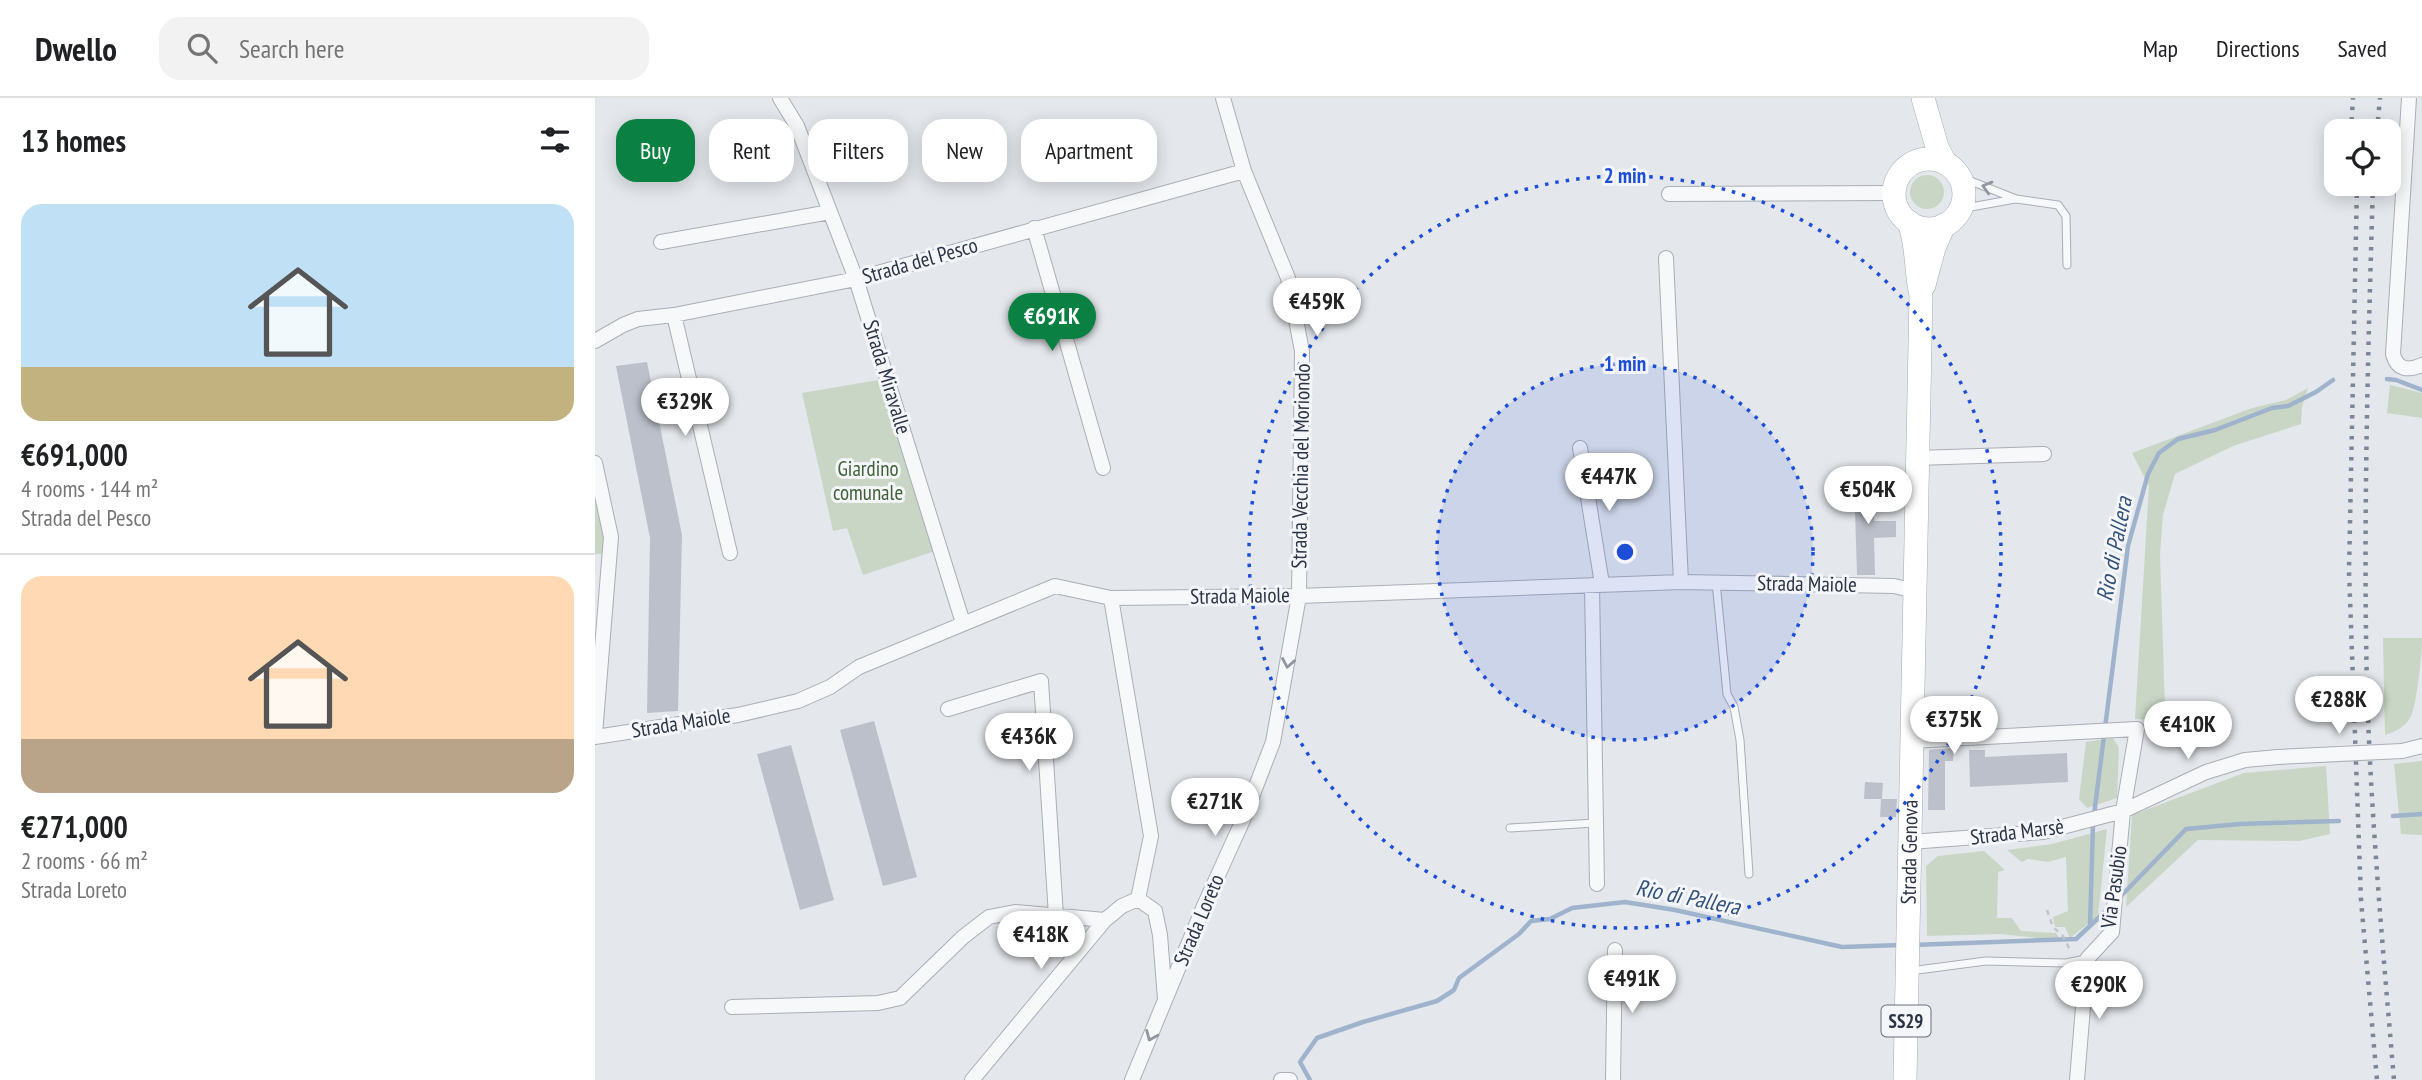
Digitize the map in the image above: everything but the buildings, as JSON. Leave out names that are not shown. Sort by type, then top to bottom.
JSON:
[{"type":"main road","points":[[1894,193],[1896,182],[1910,165],[1918,137],[1923,98]]},
{"type":"main road","points":[[1923,98],[1937,147],[1952,169],[1964,195],[1960,209]]},
{"type":"main road","points":[[1910,165],[1931,159],[1952,169]]},
{"type":"main road","name":"Strada Genova","points":[[1894,193],[1896,204],[1909,222],[1916,241],[1916,274],[1921,295],[1905,1080]]},
{"type":"main road","name":"Strada Genova","points":[[1921,295],[1934,248],[1944,225],[1957,215],[1960,209]]},
{"type":"main road","points":[[1909,222],[1930,229],[1944,225]]},
{"type":"street","name":"Strada Miravalle","points":[[780,98],[797,126],[856,279],[963,623]]},
{"type":"street","name":"Strada Vecchia del Moriondo","points":[[1223,98],[1244,171],[1288,278],[1302,351],[1299,596]]},
{"type":"street","points":[[2409,98],[2393,354],[2400,367],[2407,369],[2422,365]]},
{"type":"street","name":"Strada del Pesco","points":[[595,341],[638,319],[674,315],[856,279],[1244,171]]},
{"type":"street","points":[[1669,194],[1894,193]]},
{"type":"street","points":[[661,242],[830,212]]},
{"type":"street","points":[[1034,228],[1103,468]]},
{"type":"street","points":[[1666,258],[1681,582]]},
{"type":"street","points":[[674,315],[730,553]]},
{"type":"street","points":[[1580,447],[1597,584],[1597,884]]},
{"type":"street","points":[[1916,458],[2044,454]]},
{"type":"street","points":[[595,463],[611,537],[595,735]]},
{"type":"street","name":"Strada Maiole","points":[[595,735],[738,715],[798,701],[830,687],[859,667],[1055,586],[1111,598],[1299,596],[1681,582],[1894,586],[1915,591]]},
{"type":"street","name":"Strada Loreto","points":[[1132,1080],[1204,906],[1243,820],[1273,742],[1299,596]]},
{"type":"street","points":[[1111,598],[1151,836],[1138,899]]},
{"type":"street","points":[[948,709],[1041,681],[1056,916]]},
{"type":"street","points":[[1910,741],[2137,729],[2115,813]]},
{"type":"street","name":"Strada Marsè","points":[[1910,842],[2043,832],[2072,825],[2115,813],[2206,772],[2245,760],[2402,751],[2421,743]]},
{"type":"street","name":"Via Pasubio","points":[[2087,959],[2112,932],[2116,888],[2115,813]]},
{"type":"street","points":[[1138,899],[1155,911],[1160,935],[1165,1002]]},
{"type":"street","points":[[972,1080],[1105,920],[1122,906],[1138,899]]},
{"type":"street","points":[[732,1007],[878,1003],[900,998],[963,937],[989,917],[1015,912],[1105,920]]},
{"type":"street","points":[[1613,1080],[1615,950]]},
{"type":"street","points":[[2077,1080],[2087,959]]},
{"type":"street","points":[[1281,1080],[1290,1080]]},
{"type":"lane","points":[[1952,169],[2016,199],[2058,205],[2066,216],[2067,265]]},
{"type":"lane","points":[[1960,209],[2016,199]]},
{"type":"lane","points":[[1716,582],[1727,694],[1734,708],[1740,740],[1749,874]]},
{"type":"lane","points":[[1510,828],[1596,823]]},
{"type":"lane","points":[[1908,967],[1986,961],[2066,963],[2087,959]]},
{"type":"path","points":[[2047,910],[2053,927],[2063,936],[2071,953]]},
{"type":"green space","points":[[1927,175],[1939,180],[1944,192],[1939,204],[1927,209],[1915,204],[1910,192],[1915,180]]},
{"type":"green space","name":"Giardino comunale","points":[[884,379],[938,550],[863,575],[847,528],[833,531],[802,393]]},
{"type":"green space","points":[[2390,385],[2422,393],[2422,418],[2387,413]]},
{"type":"green space","points":[[2308,388],[2302,407],[2301,424],[2233,446],[2175,474],[2163,515],[2160,554],[2165,711],[2151,720],[2135,719],[2149,486],[2132,453],[2252,408],[2286,400]]},
{"type":"green space","points":[[595,485],[607,537],[606,554],[595,554]]},
{"type":"green space","points":[[2383,638],[2422,638],[2417,690],[2411,716],[2400,728],[2385,735]]},
{"type":"green space","points":[[2113,738],[2119,748],[2117,798],[2087,808],[2079,799],[2086,742]]},
{"type":"green space","points":[[2422,761],[2422,835],[2401,834],[2394,764]]},
{"type":"green space","points":[[2326,766],[2330,834],[2299,841],[2198,840],[2126,907],[2132,815],[2244,773]]},
{"type":"green space","points":[[2107,829],[2098,916],[2070,938],[2065,927],[2055,927],[2053,917],[2068,911],[2066,857],[2048,862],[2028,859],[2022,862],[2007,850],[2052,844]]},
{"type":"green space","points":[[1984,851],[2005,870],[1998,872],[1997,918],[2012,918],[2021,931],[2056,933],[2059,938],[2000,934],[1927,936],[1926,866],[1938,856]]},
{"type":"waterway","name":"Rio di Pallera","points":[[2387,379],[2422,390]]},
{"type":"waterway","name":"Rio di Pallera","points":[[2094,815],[2128,546],[2148,474],[2159,453],[2178,439],[2215,430],[2272,408],[2288,406],[2333,380]]},
{"type":"waterway","name":"Rio di Pallera","points":[[2393,816],[2422,814]]},
{"type":"waterway","name":"Rio di Pallera","points":[[2120,897],[2186,829],[2240,824],[2339,821]]},
{"type":"waterway","name":"Rio di Pallera","points":[[2090,926],[2093,823]]},
{"type":"waterway","name":"Rio di Pallera","points":[[1310,1080],[1300,1062],[1317,1038],[1437,1001],[1454,990],[1459,978],[1519,934],[1531,921],[1550,919],[1572,908],[1625,902],[1675,910],[1842,947],[1901,945]]},
{"type":"waterway","name":"Rio di Pallera","points":[[1913,945],[2076,939],[2109,908]]},
{"type":"railway","points":[[2352,119],[2353,98]]},
{"type":"railway","points":[[2378,119],[2380,98]]},
{"type":"railway","points":[[2357,196],[2349,571],[2361,900],[2377,1080]]},
{"type":"railway","points":[[2373,196],[2366,499],[2367,688],[2374,835],[2394,1080]]}]
